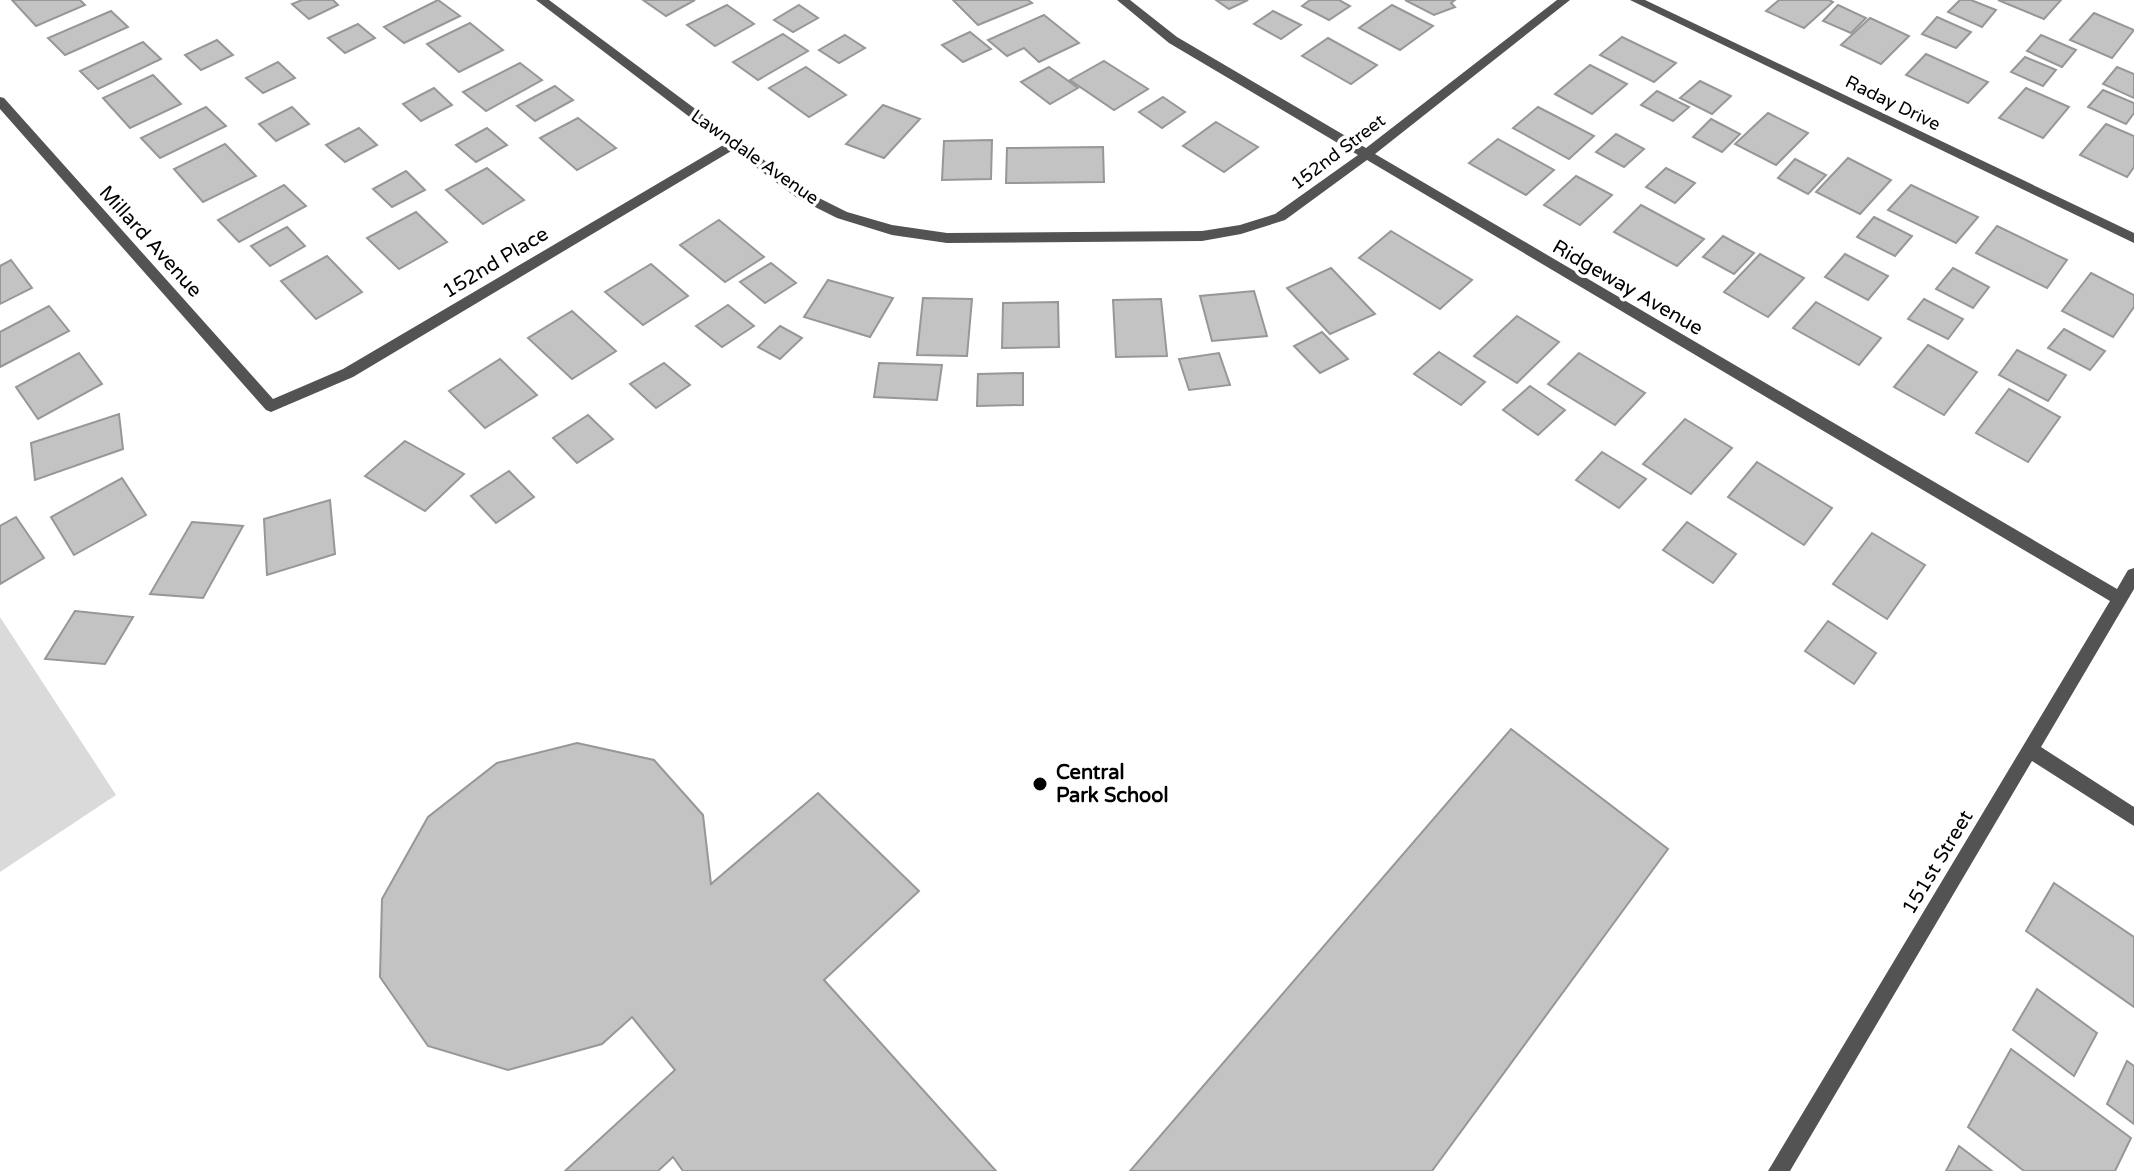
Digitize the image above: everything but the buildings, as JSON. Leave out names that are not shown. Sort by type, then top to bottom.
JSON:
[{"type":"street","name":"Lawndale Avenue","points":[[542,0],[802,195],[842,215],[892,230],[947,238],[1095,239]]},
{"type":"street","name":"Ridgeway Avenue","points":[[1123,0],[1173,40],[1365,156],[2120,599]]},
{"type":"street","name":"152nd Street","points":[[1095,239],[1202,236],[1241,229],[1280,217],[1365,156],[1564,0]]},
{"type":"street","name":"Raday Drive","points":[[1636,0],[2134,238]]},
{"type":"street","name":"Millard Avenue","points":[[0,101],[271,406]]},
{"type":"street","name":"152nd Place","points":[[271,406],[348,373],[734,144]]},
{"type":"street","name":"151st Street","points":[[1778,1171],[2134,575]]},
{"type":"street","points":[[2030,750],[2134,817]]},
{"type":"shaded area","points":[[0,617],[116,795],[0,872]]},
{"type":"place","name":"Central Park School","points":[[1040,784]]}]
